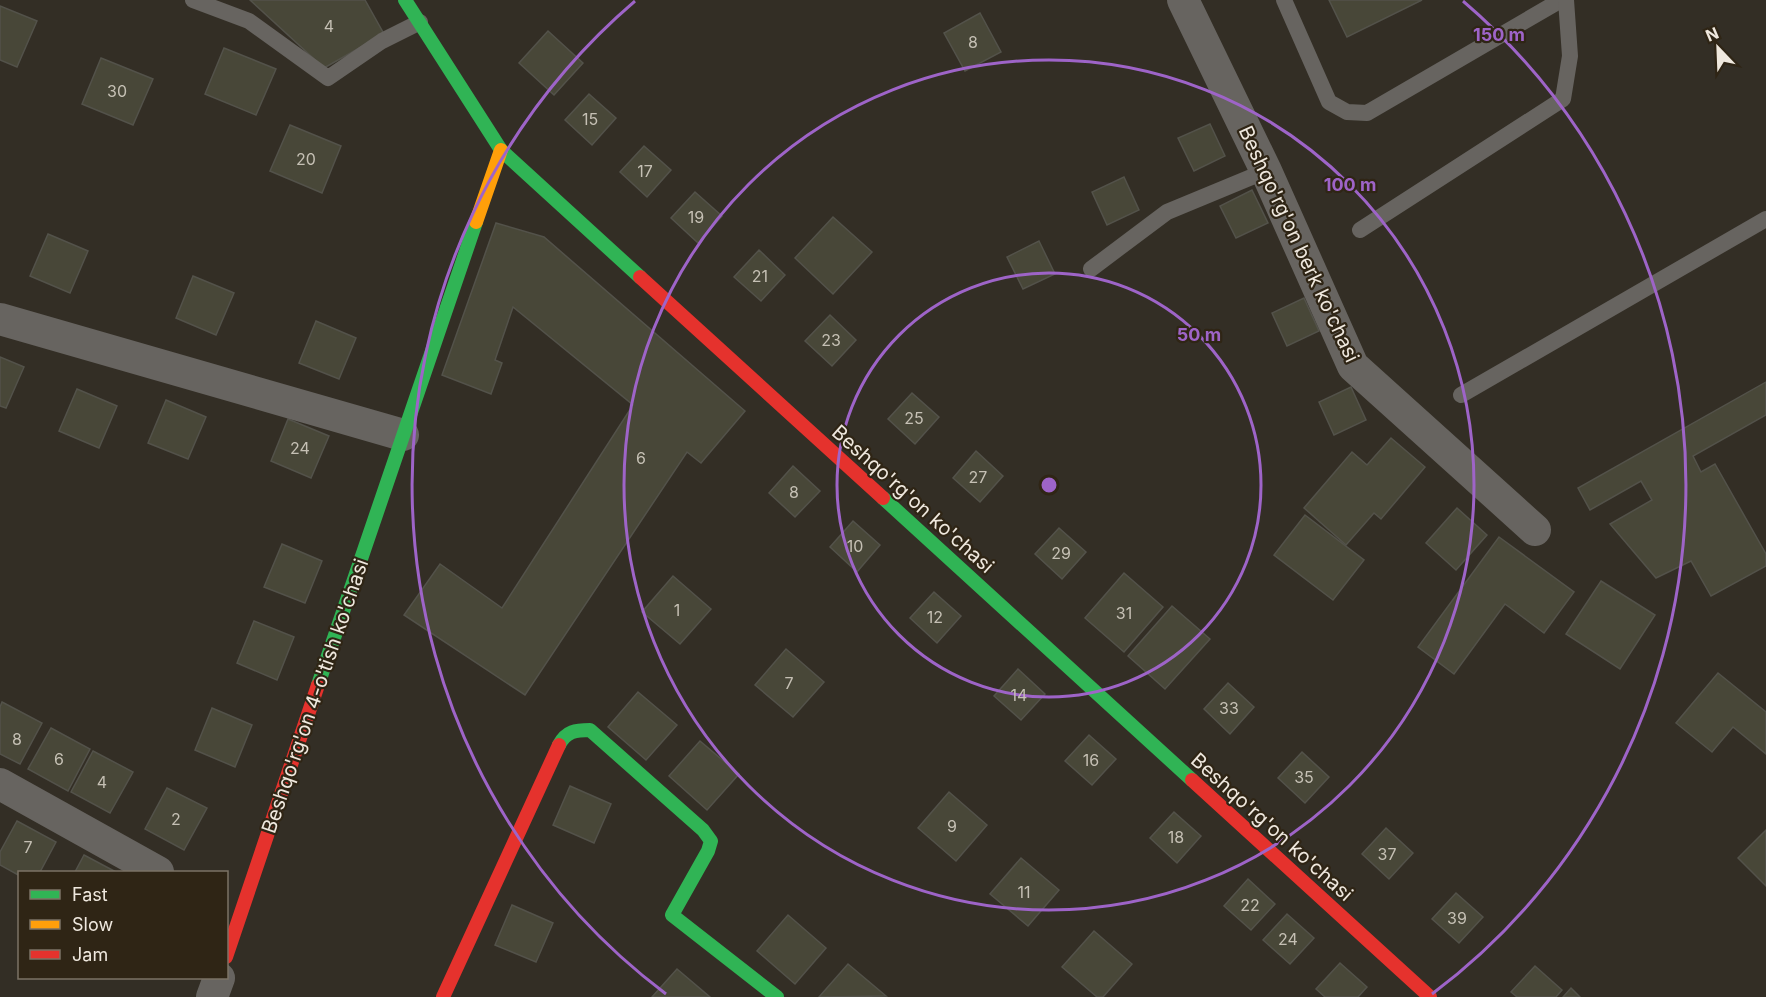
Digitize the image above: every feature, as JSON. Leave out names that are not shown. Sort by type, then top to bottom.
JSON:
[{"type":"street","name":"Beshqo'rg'on ko'chasi","points":[[405,0],[501,150],[1430,997]]},
{"type":"street","name":"Beshqo'rg'on berk ko'chasi","points":[[1183,0],[1266,171],[1353,366],[1535,530]]},
{"type":"street","name":"Beshqo'rg'on 4-o'tish ko'chasi","points":[[228,945],[233,915],[501,150]]},
{"type":"street","points":[[0,319],[403,435]]},
{"type":"street","points":[[443,997],[562,739],[574,730],[590,730],[703,830],[711,841],[708,851],[672,915],[777,997]]},
{"type":"street","points":[[0,784],[154,871]]},
{"type":"street","points":[[212,997],[219,979]]},
{"type":"lane","points":[[193,0],[249,21],[328,78],[382,41],[420,22]]},
{"type":"lane","points":[[1284,0],[1329,102],[1347,112],[1367,113],[1564,0],[1570,56],[1563,99],[1360,230]]},
{"type":"lane","points":[[1091,269],[1167,212],[1266,171]]},
{"type":"lane","points":[[1461,395],[1766,219]]},
{"type":"building","points":[[250,0],[365,0],[384,34],[324,68]]},
{"type":"building","points":[[1329,0],[1422,0],[1347,37]]},
{"type":"building","points":[[0,6],[37,21],[17,67],[0,60]]},
{"type":"building","points":[[980,13],[1001,52],[965,71],[944,33]]},
{"type":"building","points":[[548,31],[583,63],[554,95],[519,63]]},
{"type":"building","points":[[224,48],[276,69],[256,115],[205,94]]},
{"type":"building","points":[[101,58],[153,79],[133,125],[82,104]]},
{"type":"building","points":[[589,94],[616,118],[592,145],[565,120]]},
{"type":"building","points":[[1210,124],[1225,156],[1194,171],[1178,138]]},
{"type":"building","points":[[290,125],[341,146],[322,193],[270,171]]},
{"type":"building","points":[[644,146],[671,170],[647,197],[620,172]]},
{"type":"building","points":[[1124,177],[1139,210],[1107,225],[1092,192]]},
{"type":"building","points":[[1252,190],[1268,223],[1236,238],[1220,206]]},
{"type":"building","points":[[695,192],[722,216],[698,243],[671,218]]},
{"type":"building","points":[[833,217],[872,252],[833,294],[795,258]]},
{"type":"building","points":[[496,223],[544,237],[745,411],[701,463],[687,452],[525,695],[404,615],[440,564],[502,608],[633,405],[513,307],[495,360],[502,363],[491,394],[442,375]]},
{"type":"building","points":[[48,234],[88,251],[70,293],[30,276]]},
{"type":"building","points":[[1039,241],[1055,274],[1023,289],[1007,257]]},
{"type":"building","points":[[759,250],[785,275],[761,301],[734,277]]},
{"type":"building","points":[[193,276],[234,293],[216,335],[176,318]]},
{"type":"building","points":[[1304,298],[1319,331],[1287,346],[1272,313]]},
{"type":"building","points":[[830,315],[856,340],[832,366],[805,341]]},
{"type":"building","points":[[316,321],[356,338],[339,379],[299,363]]},
{"type":"building","points":[[0,357],[24,367],[6,408],[0,406]]},
{"type":"building","points":[[1766,382],[1766,415],[1693,456],[1701,472],[1715,464],[1766,554],[1766,566],[1711,596],[1691,561],[1656,578],[1610,524],[1652,500],[1641,481],[1590,510],[1578,488]]},
{"type":"building","points":[[1351,387],[1366,420],[1334,435],[1319,402]]},
{"type":"building","points":[[77,389],[117,406],[99,448],[59,431]]},
{"type":"building","points":[[912,393],[939,417],[915,444],[888,419]]},
{"type":"building","points":[[166,400],[206,417],[188,459],[148,443]]},
{"type":"building","points":[[288,419],[329,436],[311,478],[271,461]]},
{"type":"building","points":[[1391,438],[1425,467],[1381,519],[1374,513],[1346,545],[1304,508],[1352,452],[1367,465]]},
{"type":"building","points":[[976,451],[1003,476],[980,502],[953,478]]},
{"type":"building","points":[[793,466],[820,491],[795,517],[769,493]]},
{"type":"building","points":[[1457,508],[1487,535],[1456,570],[1426,543]]},
{"type":"building","points":[[1305,515],[1364,560],[1333,600],[1274,555]]},
{"type":"building","points":[[853,521],[880,545],[857,572],[830,547]]},
{"type":"building","points":[[1059,528],[1086,552],[1062,579],[1035,554]]},
{"type":"building","points":[[1499,537],[1574,592],[1544,633],[1505,604],[1454,674],[1418,647]]},
{"type":"building","points":[[282,544],[322,561],[305,603],[264,587]]},
{"type":"building","points":[[1124,573],[1163,607],[1124,652],[1085,618]]},
{"type":"building","points":[[673,576],[711,609],[680,644],[642,612]]},
{"type":"building","points":[[1601,581],[1655,615],[1620,669],[1566,634]]},
{"type":"building","points":[[934,592],[961,616],[937,643],[910,618]]},
{"type":"building","points":[[1172,606],[1210,639],[1165,689],[1128,656]]},
{"type":"building","points":[[254,621],[294,637],[277,680],[237,663]]},
{"type":"building","points":[[786,649],[824,682],[793,717],[755,685]]},
{"type":"building","points":[[1018,669],[1045,694],[1021,720],[994,696]]},
{"type":"building","points":[[1718,673],[1766,712],[1766,754],[1733,727],[1712,752],[1676,723]]},
{"type":"building","points":[[1228,683],[1254,707],[1230,734],[1204,709]]},
{"type":"building","points":[[638,692],[677,725],[646,760],[608,727]]},
{"type":"building","points":[[2,702],[42,723],[20,764],[0,754],[0,707]]},
{"type":"building","points":[[212,708],[252,725],[235,767],[195,750]]},
{"type":"building","points":[[51,728],[90,749],[68,791],[28,769]]},
{"type":"building","points":[[1089,735],[1116,759],[1092,785],[1065,761]]},
{"type":"building","points":[[700,741],[739,774],[707,810],[669,776]]},
{"type":"building","points":[[93,751],[133,772],[110,813],[71,792]]},
{"type":"building","points":[[1302,752],[1329,777],[1305,803],[1278,778]]},
{"type":"building","points":[[570,786],[611,804],[594,843],[553,825]]},
{"type":"building","points":[[167,788],[207,808],[184,850],[145,829]]},
{"type":"building","points":[[949,792],[987,825],[956,861],[918,828]]},
{"type":"building","points":[[1174,812],[1201,836],[1177,863],[1150,838]]},
{"type":"building","points":[[17,821],[56,842],[41,871],[18,871],[18,875],[0,865],[0,852]]},
{"type":"building","points":[[1386,828],[1413,853],[1389,879],[1362,854]]},
{"type":"building","points":[[1766,830],[1766,886],[1738,858]]},
{"type":"building","points":[[84,855],[114,871],[76,871]]},
{"type":"building","points":[[1021,858],[1059,890],[1028,926],[990,894]]},
{"type":"building","points":[[1248,879],[1275,904],[1251,930],[1224,906]]},
{"type":"building","points":[[1456,893],[1483,917],[1459,943],[1432,919]]},
{"type":"building","points":[[512,905],[553,923],[536,962],[495,945]]},
{"type":"building","points":[[1287,914],[1314,938],[1290,964],[1263,940]]},
{"type":"building","points":[[788,915],[826,948],[795,984],[757,951]]},
{"type":"building","points":[[1094,931],[1132,964],[1103,997],[1097,997],[1062,967]]},
{"type":"building","points":[[1340,963],[1367,987],[1358,997],[1325,997],[1316,989]]},
{"type":"building","points":[[848,964],[886,996],[819,997]]},
{"type":"building","points":[[1535,966],[1562,990],[1556,997],[1517,997],[1511,992]]},
{"type":"building","points":[[677,969],[710,997],[652,997]]},
{"type":"building","points":[[1571,988],[1580,997],[1563,997]]},
{"type":"traffic: fast","points":[[405,0],[501,150],[640,277]]},
{"type":"traffic: fast","points":[[318,685],[476,222]]},
{"type":"traffic: fast","points":[[883,498],[1192,780]]},
{"type":"traffic: fast","points":[[559,745],[572,732],[590,730],[703,830],[711,841],[708,851],[672,915],[777,997]]},
{"type":"traffic: slow","points":[[476,222],[501,150]]},
{"type":"traffic: jam","points":[[640,277],[883,498]]},
{"type":"traffic: jam","points":[[228,951],[318,685]]},
{"type":"traffic: jam","points":[[443,997],[559,745]]},
{"type":"traffic: jam","points":[[1192,780],[1430,997]]}]
